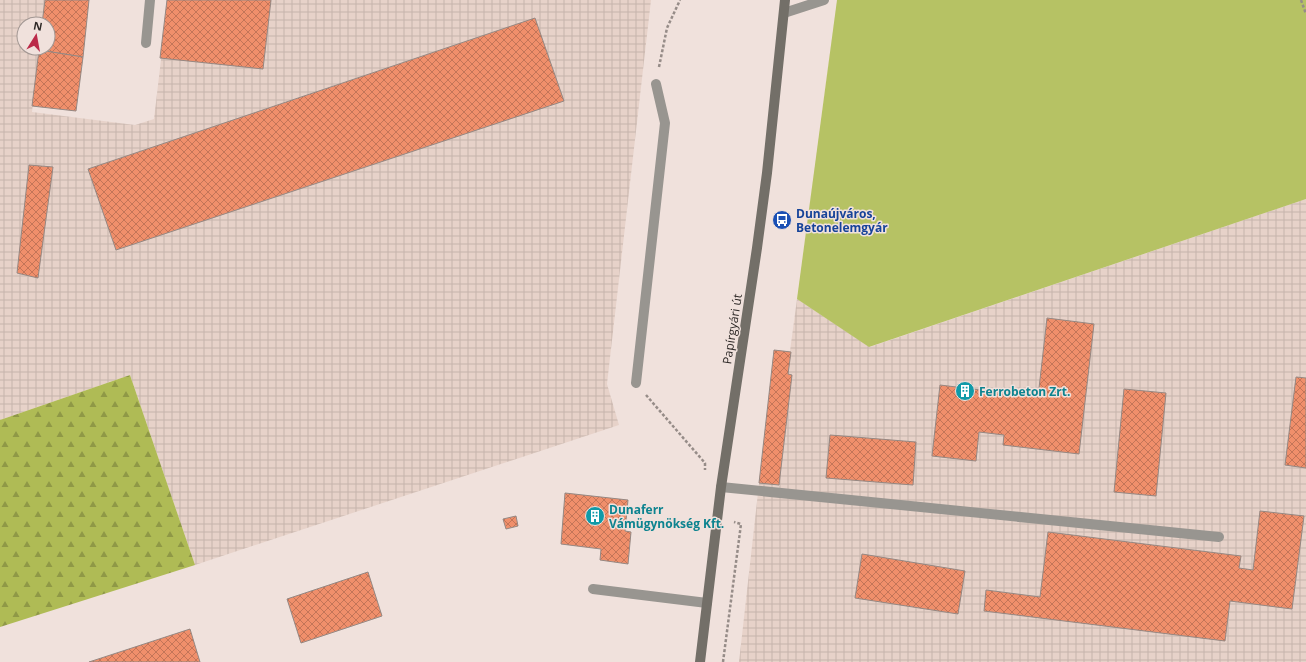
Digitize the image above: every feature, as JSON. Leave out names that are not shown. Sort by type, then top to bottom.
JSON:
[{"type":"street","name":"Papírgyári út","points":[[700,662],[721,487],[767,173],[785,0]]},
{"type":"lane","points":[[146,44],[150,0]]},
{"type":"lane","points":[[784,13],[824,0]]},
{"type":"lane","points":[[636,383],[666,123],[656,84]]},
{"type":"lane","points":[[721,487],[1219,537]]},
{"type":"lane","points":[[593,588],[707,603]]},
{"type":"path","points":[[656,84],[667,28],[680,0]]},
{"type":"path","points":[[1301,0],[1306,14]]},
{"type":"path","points":[[636,383],[705,463],[705,471]]},
{"type":"path","points":[[723,662],[741,524]]},
{"type":"shaded area","points":[[0,0],[89,0],[83,57],[56,53],[56,16],[16,16],[16,56],[38,56],[32,112],[135,125],[154,119],[168,0],[651,0],[607,384],[619,425],[195,565],[130,375],[0,420]]},
{"type":"shaded area","points":[[1306,199],[1306,662],[739,662],[774,350],[790,351],[797,299],[870,347]]},
{"type":"green space","points":[[837,0],[1306,0],[1306,199],[869,347],[797,299]]},
{"type":"green space","points":[[130,375],[195,565],[0,627],[0,420]]},
{"type":"building","points":[[45,0],[89,0],[83,57],[56,53],[56,16],[43,16]]},
{"type":"building","points":[[167,0],[271,0],[263,69],[160,58]]},
{"type":"building","points":[[535,18],[564,101],[116,250],[88,169]]},
{"type":"building","points":[[56,53],[83,57],[76,111],[32,106],[38,56],[56,56]]},
{"type":"building","points":[[29,165],[53,167],[38,278],[17,273]]},
{"type":"building","name":"Ferrobeton Zrt.","points":[[1047,318],[1094,324],[1079,454],[1003,445],[1004,435],[979,432],[976,461],[932,456],[940,385],[1038,397]]},
{"type":"building","points":[[774,350],[791,352],[788,374],[792,375],[779,485],[759,483]]},
{"type":"building","points":[[1296,377],[1306,378],[1306,468],[1285,465]]},
{"type":"building","points":[[1124,389],[1166,393],[1156,496],[1114,492]]},
{"type":"building","points":[[830,435],[916,442],[913,485],[826,478]]},
{"type":"building","name":"Dunaferr Vámügynökség Kft.","points":[[565,493],[628,500],[625,531],[631,532],[628,564],[600,560],[601,549],[561,544]]},
{"type":"building","points":[[1260,511],[1304,516],[1292,609],[1230,601],[1225,641],[984,611],[986,590],[1040,597],[1048,532],[1241,556],[1239,568],[1253,570]]},
{"type":"building","points":[[516,516],[518,526],[506,529],[503,519]]},
{"type":"building","points":[[862,554],[965,571],[958,614],[855,598]]},
{"type":"building","points":[[368,572],[382,616],[301,643],[287,599]]},
{"type":"building","points":[[190,629],[200,662],[89,662]]},
{"type":"place","name":"Dunaújváros, Betonelemgyár","points":[[782,220]]},
{"type":"place","name":"Ferrobeton Zrt.","points":[[965,391]]},
{"type":"place","name":"Dunaferr Vámügynökség Kft.","points":[[595,516]]}]
